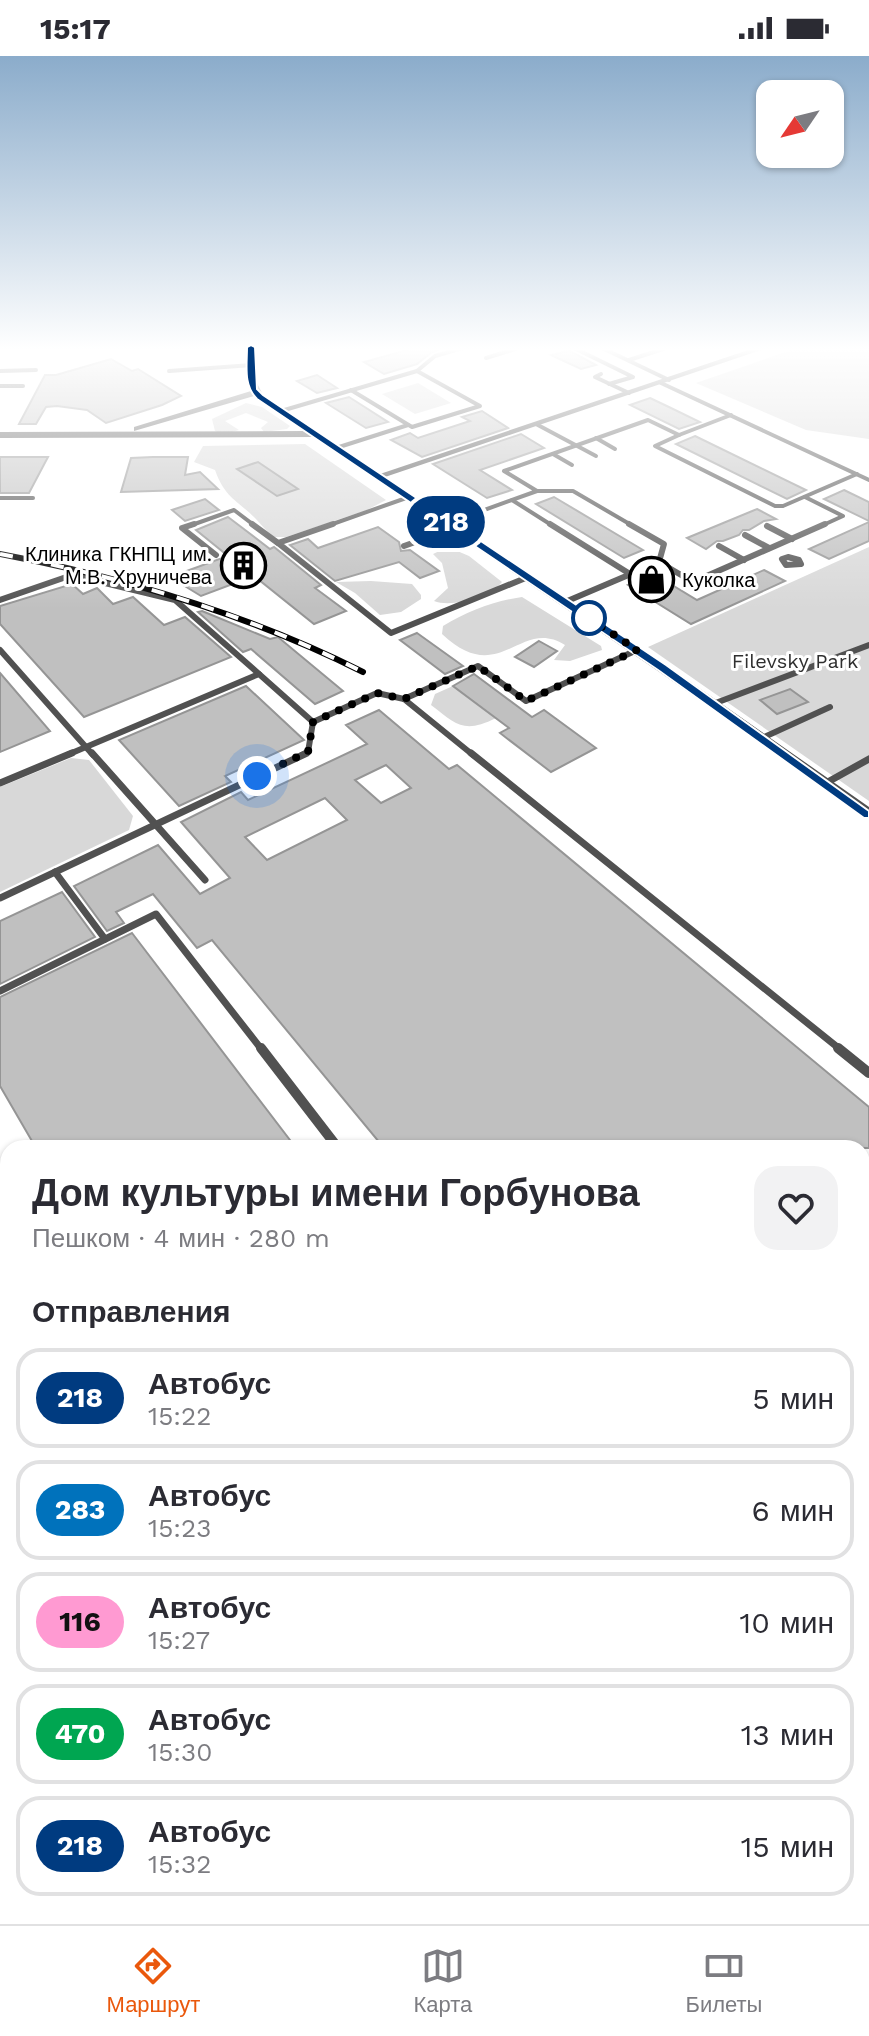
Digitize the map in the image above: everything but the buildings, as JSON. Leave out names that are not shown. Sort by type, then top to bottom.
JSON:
[{"type":"street","points":[[0,435],[99,434]]},
{"type":"street","points":[[315,434],[637,650],[869,814]]},
{"type":"street","points":[[379,476],[505,434]]},
{"type":"lane","points":[[336,448],[379,434]]},
{"type":"lane","points":[[554,434],[596,456]]},
{"type":"lane","points":[[537,491],[504,471],[607,434]]},
{"type":"lane","points":[[772,434],[869,480]]},
{"type":"lane","points":[[679,435],[655,446],[775,506],[783,506],[857,474]]},
{"type":"lane","points":[[596,438],[615,449]]},
{"type":"lane","points":[[553,454],[572,465]]},
{"type":"lane","points":[[404,546],[537,491],[573,491],[664,544],[659,562]]},
{"type":"lane","points":[[278,543],[409,497]]},
{"type":"lane","points":[[659,562],[693,582],[843,516],[805,497]]},
{"type":"lane","points":[[0,498],[33,498]]},
{"type":"lane","points":[[512,500],[630,574]]},
{"type":"lane","points":[[216,555],[182,528],[234,510],[391,633],[528,577]]},
{"type":"lane","points":[[767,526],[792,539]]},
{"type":"lane","points":[[745,535],[784,558]]},
{"type":"lane","points":[[719,546],[744,560]]},
{"type":"lane","points":[[565,602],[659,562]]},
{"type":"lane","points":[[0,600],[72,575],[175,600],[313,722]]},
{"type":"lane","points":[[713,704],[869,645]]},
{"type":"lane","points":[[0,650],[205,880]]},
{"type":"lane","points":[[404,699],[478,666],[526,701],[637,650]]},
{"type":"lane","points":[[0,783],[259,674]]},
{"type":"lane","points":[[313,722],[377,693],[404,699],[869,1073]]},
{"type":"lane","points":[[762,738],[830,707]]},
{"type":"lane","points":[[0,898],[308,752],[313,722]]},
{"type":"lane","points":[[826,783],[869,759]]},
{"type":"lane","points":[[55,872],[105,939]]},
{"type":"lane","points":[[0,991],[156,914],[332,1140]]},
{"type":"green space","points":[[835,434],[869,434],[869,439]]},
{"type":"green space","points":[[305,444],[386,500],[367,510],[286,537],[273,537],[227,493],[215,470],[194,462],[203,446]],"holes":[[[258,462],[297,488],[277,496],[238,470]]]},
{"type":"green space","points":[[448,547],[469,556],[502,582],[470,600],[451,603],[434,601],[448,588],[442,563],[433,554]]},
{"type":"green space","name":"Filevsky Park","points":[[869,547],[869,801],[648,647]]},
{"type":"green space","points":[[336,582],[412,584],[421,599],[401,612],[380,615],[355,593]]},
{"type":"green space","points":[[522,597],[601,646],[602,650],[570,661],[554,660],[565,645],[549,638],[535,639],[495,654],[479,655],[462,649],[442,634],[443,626],[462,616],[491,604]]},
{"type":"green space","points":[[453,686],[496,718],[476,726],[461,725],[431,705],[435,694]]},
{"type":"green space","points":[[71,758],[89,760],[133,816],[129,830],[0,892],[0,787]]},
{"type":"railway","points":[[0,554],[94,574],[186,600],[275,632],[363,672]]},
{"type":"bus line","name":"218","points":[[315,434],[662,668],[869,814]]},
{"type":"place","name":"Клиника ГКНПЦ им. М.В. Хруничева","points":[[243,565]]},
{"type":"place","name":"Куколка","points":[[651,580]]},
{"type":"route","points":[[257,776],[308,752],[313,722],[377,693],[404,699],[478,666],[526,701],[637,650],[581,613],[589,618]]}]
